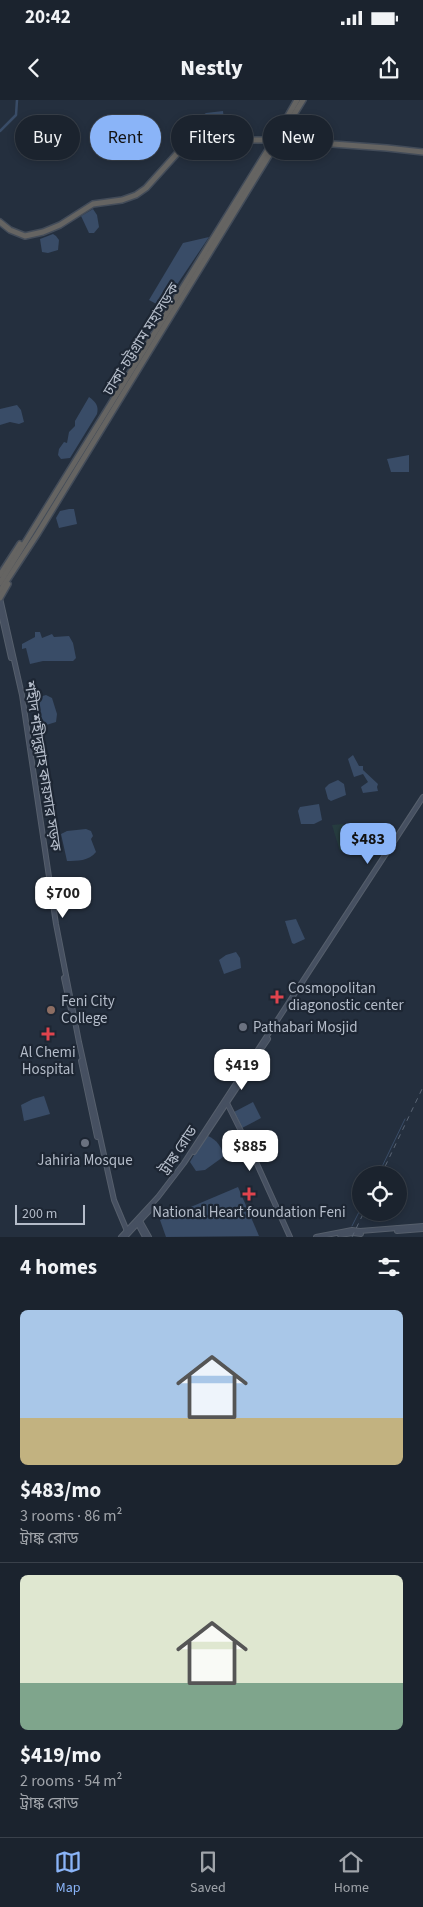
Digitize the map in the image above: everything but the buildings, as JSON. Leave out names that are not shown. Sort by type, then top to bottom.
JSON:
[{"type":"highway","name":"ঢাকা-চট্টগ্রাম মহাসড়ক","points":[[289,115],[297,100]]},
{"type":"highway","name":"ঢাকা-চট্টগ্রাম মহাসড়ক","points":[[293,115],[303,100]]},
{"type":"highway","points":[[0,222],[10,230],[25,236],[43,232],[73,218],[93,204],[122,200],[136,195],[146,188],[182,148],[193,143],[263,140]]},
{"type":"highway","points":[[333,144],[423,152]]},
{"type":"highway","name":"ঢাকা-চট্টগ্রাম মহাসড়ক","points":[[0,583],[67,479],[171,305],[263,160]]},
{"type":"highway","points":[[0,575],[58,485],[67,479]]},
{"type":"highway","points":[[0,595],[65,494],[67,479]]},
{"type":"main road","name":"শহীদ শহীদুল্লাহ কায়সার সড়ক","points":[[0,595],[22,695],[56,924],[110,1184],[124,1234]]},
{"type":"main road","name":"শহীদ শহীদুল্লাহ কায়সার সড়ক","points":[[0,609],[20,696],[54,925],[77,1044],[112,1200],[124,1234]]},
{"type":"main road","name":"ট্রাঙ্ক রোড","points":[[124,1234],[138,1222],[184,1163],[423,797]]},
{"type":"main road","points":[[226,1101],[290,1237]]},
{"type":"main road","points":[[138,1222],[145,1237]]},
{"type":"main road","points":[[138,1222],[149,1237]]},
{"type":"main road","points":[[328,1237],[350,1233],[423,1228]]},
{"type":"main road","points":[[316,1237],[347,1231],[360,1233]]},
{"type":"green space","points":[[343,824],[350,849],[340,851],[332,825]]},
{"type":"water","points":[[223,111],[223,115],[203,115]]},
{"type":"water","points":[[93,209],[97,215],[99,227],[94,233],[89,233],[81,216]]},
{"type":"water","points":[[53,234],[59,240],[58,250],[48,253],[42,252],[40,239]]},
{"type":"water","points":[[209,237],[162,307],[149,300],[183,243]]},
{"type":"water","points":[[89,397],[96,404],[97,414],[70,458],[61,459],[58,455],[59,449],[64,442],[67,443],[69,432],[75,426],[75,421]]},
{"type":"water","points":[[17,405],[21,410],[24,422],[19,424],[10,422],[0,425],[0,409]]},
{"type":"water","points":[[409,455],[409,472],[391,472],[387,459]]},
{"type":"water","points":[[74,509],[77,524],[59,528],[56,518],[60,511]]},
{"type":"water","points":[[35,632],[40,632],[42,638],[52,634],[54,637],[69,636],[73,643],[76,658],[73,661],[43,661],[30,664],[26,648],[22,649],[22,644],[35,637]]},
{"type":"water","points":[[46,695],[52,698],[57,714],[56,722],[43,726],[38,716],[35,701],[36,698]]},
{"type":"water","points":[[353,755],[359,766],[363,766],[363,770],[378,784],[378,791],[363,793],[361,787],[368,782],[363,774],[354,777],[348,759]]},
{"type":"water","points":[[338,780],[344,784],[346,795],[331,801],[328,799],[325,788]]},
{"type":"water","points":[[319,804],[322,820],[314,824],[301,824],[298,811],[300,807]]},
{"type":"water","points":[[86,829],[91,831],[93,836],[91,839],[96,852],[86,859],[67,861],[61,834],[67,831]]},
{"type":"water","points":[[296,919],[305,939],[294,944],[285,921]]},
{"type":"water","points":[[236,952],[240,958],[241,968],[224,974],[219,960],[226,955]]},
{"type":"water","points":[[44,1096],[50,1114],[24,1121],[21,1105]]},
{"type":"water","points":[[253,1102],[261,1118],[242,1128],[234,1112]]},
{"type":"water","points":[[264,1130],[271,1143],[255,1151],[248,1138]]},
{"type":"water","points":[[208,1136],[219,1145],[223,1157],[205,1170],[196,1171],[190,1162]]},
{"type":"water","points":[[238,1187],[259,1236],[166,1237],[160,1220]]},
{"type":"waterway","points":[[0,131],[16,115],[17,100]]},
{"type":"waterway","points":[[382,1166],[405,1119]]},
{"type":"waterway","points":[[352,1226],[354,1221]]},
{"type":"railway","points":[[385,1166],[423,1087]]},
{"type":"railway","points":[[352,1237],[360,1221]]},
{"type":"place","name":"Cosmopolitan diagonostic center","points":[[277,997]]},
{"type":"place","name":"Feni City College","points":[[51,1010]]},
{"type":"place","name":"Pathabari Mosjid","points":[[243,1027]]},
{"type":"place","name":"Al Chemi Hospital","points":[[48,1034]]},
{"type":"place","name":"Jahiria Mosque","points":[[85,1143]]},
{"type":"place","name":"National Heart foundation Feni","points":[[249,1194]]}]
